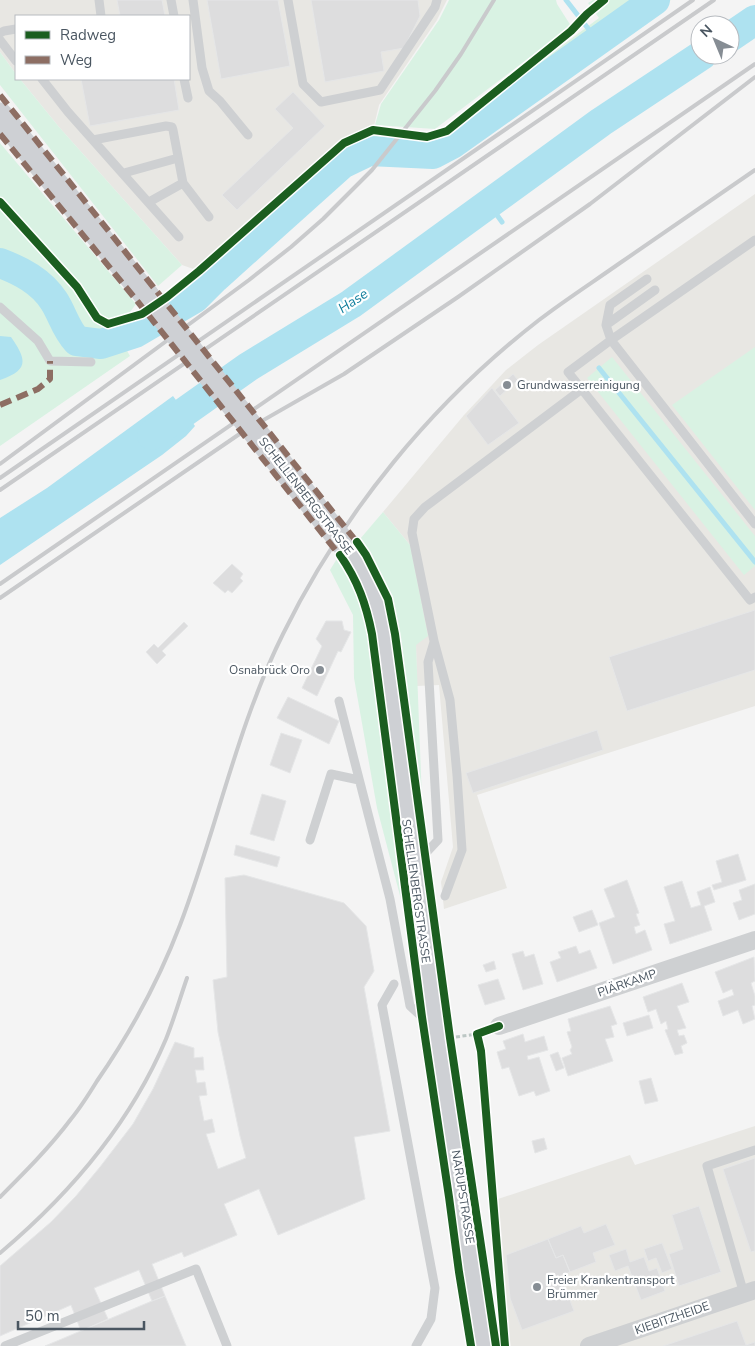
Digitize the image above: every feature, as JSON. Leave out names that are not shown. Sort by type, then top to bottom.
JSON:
[{"type":"street","name":"SCHELLENBERGSTRASSE","points":[[0,115],[348,549],[366,576],[376,600],[382,630],[412,859],[441,1036]]},
{"type":"street","name":"PIÄRKAMP","points":[[499,1026],[755,940]]},
{"type":"street","name":"NARUPSTRASSE","points":[[441,1036],[486,1346]]},
{"type":"street","name":"KIEBITZHEIDE","points":[[589,1346],[750,1292]]},
{"type":"lane","points":[[99,0],[101,15]]},
{"type":"lane","points":[[171,0],[174,15]]},
{"type":"lane","points":[[193,0],[202,68],[209,91],[220,101],[248,135]]},
{"type":"lane","points":[[288,0],[303,84],[321,102],[380,90],[435,7],[437,0]]},
{"type":"lane","points":[[0,34],[4,31],[15,29]]},
{"type":"lane","points":[[0,40],[15,60]]},
{"type":"lane","points":[[43,80],[68,112],[179,237]]},
{"type":"lane","points":[[184,80],[188,98]]},
{"type":"lane","points":[[93,140],[169,126],[174,130],[183,183],[209,217]]},
{"type":"lane","points":[[124,174],[178,158]]},
{"type":"lane","points":[[149,202],[183,183]]},
{"type":"lane","points":[[755,240],[610,340],[568,372],[750,600],[755,597]]},
{"type":"lane","points":[[647,279],[610,306],[606,324],[610,340],[755,524]]},
{"type":"lane","points":[[606,324],[655,290]]},
{"type":"lane","points":[[0,307],[38,342],[50,361],[91,362]]},
{"type":"lane","points":[[445,896],[462,850],[457,775],[450,700],[434,641],[412,532],[414,519],[425,507],[582,389]]},
{"type":"lane","points":[[412,859],[424,855],[438,840],[428,662],[434,641]]},
{"type":"lane","points":[[339,701],[390,899],[410,1006],[441,1036]]},
{"type":"lane","points":[[310,840],[332,774],[360,780]]},
{"type":"lane","points":[[394,984],[382,1005],[434,1288],[431,1318],[416,1346]]},
{"type":"lane","points":[[750,1292],[707,1166],[755,1150]]},
{"type":"lane","points":[[5,1346],[196,1269],[227,1346]]},
{"type":"path","points":[[441,1036],[477,1034]]},
{"type":"shaded area","points":[[0,0],[447,0],[437,20],[379,105],[373,130],[344,143],[199,271],[182,265],[59,127],[21,80],[190,80],[190,15],[15,15],[15,73],[0,52]]},
{"type":"shaded area","points":[[755,194],[755,706],[477,795],[507,888],[444,909],[441,882],[453,847],[439,685],[417,686],[410,545],[383,512],[464,415],[506,370],[538,345]]},
{"type":"shaded area","points":[[755,1126],[755,1346],[509,1346],[498,1199],[630,1155],[635,1165]]},
{"type":"green space","points":[[449,0],[556,0],[571,26],[435,129],[375,125],[381,104],[439,20]]},
{"type":"green space","points":[[593,0],[671,0],[593,53],[434,169],[413,157],[599,18],[588,3]]},
{"type":"green space","points":[[0,52],[15,73],[15,80],[21,80],[59,127],[182,265],[158,286],[0,85]]},
{"type":"green space","points":[[373,130],[391,132],[377,151],[369,151],[342,164],[195,298],[177,310],[167,297],[344,143]]},
{"type":"green space","points":[[0,143],[136,304],[116,331],[130,356],[0,446]]},
{"type":"green space","points":[[755,347],[755,510],[672,405]]},
{"type":"green space","points":[[612,357],[755,536],[755,566],[744,575],[587,378]]},
{"type":"green space","points":[[383,512],[410,545],[428,636],[416,645],[423,826],[395,619],[390,598],[382,579],[373,559],[360,539]]},
{"type":"green space","points":[[338,557],[358,594],[370,633],[404,911],[377,808],[354,678],[353,615],[330,570]]},
{"type":"water","points":[[0,336],[11,337],[20,352],[22,363],[16,372],[0,380]]},
{"type":"water","points":[[173,396],[195,426],[186,436],[162,455],[0,565],[0,518],[47,488]]},
{"type":"building","points":[[117,0],[162,0],[165,15],[120,15]]},
{"type":"building","points":[[207,0],[278,0],[290,66],[221,79]]},
{"type":"building","points":[[311,0],[418,0],[420,16],[404,48],[381,52],[384,71],[325,82]]},
{"type":"building","points":[[81,80],[174,80],[179,110],[90,126]]},
{"type":"building","points":[[293,92],[325,126],[237,210],[222,195],[293,128],[275,109]]},
{"type":"building","name":"Grundwasserreinigung","points":[[513,374],[518,380],[500,396],[495,390]]},
{"type":"building","points":[[492,388],[519,423],[488,445],[466,416]]},
{"type":"building","points":[[232,564],[243,574],[240,578],[243,581],[232,593],[228,590],[225,593],[213,583]]},
{"type":"building","points":[[755,610],[755,670],[627,711],[609,657]]},
{"type":"building","name":"Osnabrück Oro","points":[[326,621],[342,621],[344,630],[351,632],[341,652],[338,651],[317,696],[302,688],[322,646],[316,639]]},
{"type":"building","points":[[184,622],[188,626],[162,651],[166,655],[157,664],[146,652],[154,644],[158,648]]},
{"type":"building","points":[[288,697],[339,721],[329,744],[277,718]]},
{"type":"building","points":[[597,730],[603,750],[473,793],[466,773]]},
{"type":"building","points":[[281,733],[302,740],[290,773],[270,765]]},
{"type":"building","points":[[262,794],[286,801],[274,841],[250,834]]},
{"type":"building","points":[[236,845],[280,857],[277,867],[234,855]]},
{"type":"building","points":[[738,854],[746,880],[714,890],[712,885],[722,882],[716,861]]},
{"type":"building","points":[[244,875],[344,903],[366,926],[374,971],[364,987],[390,1131],[354,1137],[365,1199],[278,1235],[259,1189],[224,1204],[237,1235],[184,1257],[182,1252],[152,1264],[165,1296],[152,1301],[139,1270],[94,1288],[108,1319],[81,1331],[71,1305],[0,1336],[0,1266],[51,1222],[100,1167],[133,1124],[153,1089],[175,1042],[194,1048],[194,1058],[203,1057],[204,1070],[195,1070],[197,1083],[205,1082],[207,1095],[199,1096],[204,1121],[212,1119],[215,1132],[206,1134],[218,1169],[246,1158],[218,1032],[213,980],[227,977],[225,878]]},
{"type":"building","points":[[627,880],[639,913],[636,914],[640,925],[634,927],[636,934],[645,930],[652,950],[613,964],[599,923],[615,917],[604,889]]},
{"type":"building","points":[[682,881],[691,908],[701,905],[697,892],[710,887],[715,902],[704,906],[712,930],[670,944],[664,924],[675,921],[664,887]]},
{"type":"building","points":[[755,884],[755,914],[739,920],[733,903],[742,900],[739,890]]},
{"type":"building","points":[[592,910],[598,925],[579,932],[573,917]]},
{"type":"building","points":[[576,946],[579,954],[590,950],[597,968],[557,982],[550,962],[561,958],[558,952]]},
{"type":"building","points":[[523,951],[525,957],[534,954],[543,984],[523,990],[512,954]]},
{"type":"building","points":[[754,957],[755,981],[751,983],[755,996],[755,1005],[752,1006],[755,1019],[743,1024],[738,1010],[723,1016],[718,1001],[734,995],[732,989],[723,993],[715,972]]},
{"type":"building","points":[[494,961],[496,969],[486,972],[483,965]]},
{"type":"building","points":[[498,979],[505,999],[485,1005],[478,985]]},
{"type":"building","points":[[682,983],[689,1002],[677,1006],[686,1028],[677,1030],[679,1036],[684,1035],[687,1043],[681,1046],[683,1053],[675,1055],[665,1030],[668,1029],[666,1021],[661,1024],[656,1009],[648,1012],[643,997]]},
{"type":"building","points":[[610,1006],[617,1024],[611,1026],[614,1037],[605,1039],[613,1061],[568,1076],[562,1058],[572,1054],[570,1050],[572,1047],[567,1032],[571,1031],[568,1019]]},
{"type":"building","points":[[649,1015],[653,1028],[627,1036],[623,1023]]},
{"type":"building","points":[[523,1034],[525,1042],[544,1036],[548,1050],[527,1056],[528,1060],[539,1057],[550,1091],[536,1096],[534,1091],[519,1096],[509,1067],[502,1069],[497,1052],[506,1049],[503,1041]]},
{"type":"building","points":[[558,1052],[564,1068],[556,1071],[550,1055]]},
{"type":"building","points":[[651,1078],[658,1101],[645,1104],[639,1081]]},
{"type":"building","points":[[544,1138],[547,1149],[535,1153],[532,1141]]},
{"type":"building","points":[[755,1158],[755,1251],[751,1252],[723,1169]]},
{"type":"building","points":[[699,1206],[721,1272],[679,1286],[669,1254],[683,1249],[672,1215]]},
{"type":"building","points":[[606,1224],[615,1245],[593,1253],[596,1262],[570,1272],[563,1255],[556,1258],[548,1239],[581,1226],[584,1233]]},
{"type":"building","name":"Freier Krankentransport Brümmer","points":[[548,1239],[556,1258],[563,1255],[570,1272],[561,1276],[574,1311],[522,1330],[510,1298],[506,1255]]},
{"type":"building","points":[[662,1243],[672,1269],[662,1273],[656,1258],[648,1261],[644,1249]]},
{"type":"building","points":[[626,1249],[630,1262],[644,1257],[649,1271],[657,1268],[665,1291],[641,1300],[628,1266],[615,1271],[609,1255]]},
{"type":"building","points":[[165,1296],[186,1346],[45,1346],[152,1301]]},
{"type":"building","points":[[737,1321],[746,1345],[755,1342],[755,1346],[663,1346]]},
{"type":"waterway","points":[[566,0],[597,40]]},
{"type":"waterway","name":"Hase","points":[[0,263],[23,273],[37,282],[49,294],[77,341],[101,344],[135,333],[195,298],[342,164],[369,151],[433,154],[452,144],[655,0]]},
{"type":"waterway","name":"Hase","points":[[740,30],[755,20]]},
{"type":"waterway","name":"Hase","points":[[152,435],[248,367],[351,304],[601,122],[690,63]]},
{"type":"waterway","points":[[489,204],[502,222]]},
{"type":"waterway","points":[[599,368],[755,562]]},
{"type":"railway","points":[[0,464],[249,280],[323,219],[372,170],[435,91],[461,54],[494,0]]},
{"type":"railway","points":[[0,478],[693,0]]},
{"type":"railway","points":[[0,490],[714,0]]},
{"type":"railway","points":[[0,584],[755,64]]},
{"type":"railway","points":[[0,598],[241,433],[344,374],[458,297],[590,204],[755,77]]},
{"type":"railway","points":[[0,1197],[46,1149],[78,1110],[121,1044],[143,1005],[163,966],[180,925],[240,741],[267,669],[307,589],[333,545],[362,503],[393,462],[427,424],[462,387],[500,352],[559,305],[755,170]]},
{"type":"railway","points":[[0,1253],[74,1182],[116,1129],[135,1100],[166,1039],[187,978]]},
{"type":"marked path","points":[[0,95],[360,546]]},
{"type":"marked path","points":[[0,134],[138,302],[341,557]]},
{"type":"marked path","points":[[0,405],[38,389],[50,379],[50,361]]},
{"type":"cycle path","points":[[0,202],[77,287],[97,318],[108,324],[142,314],[199,271],[344,143],[373,130],[427,137],[447,131],[571,31],[604,0]]},
{"type":"cycle path","points":[[357,542],[366,555],[388,599],[395,634],[450,1038],[496,1346]]},
{"type":"cycle path","points":[[340,555],[352,574],[360,593],[372,634],[422,1017],[471,1346]]},
{"type":"cycle path","points":[[499,1026],[477,1034],[481,1051],[505,1346]]},
{"type":"place","name":"Grundwasserreinigung","points":[[507,385]]},
{"type":"place","name":"Osnabrück Oro","points":[[320,670]]},
{"type":"place","name":"Freier Krankentransport Brümmer","points":[[537,1287]]}]
